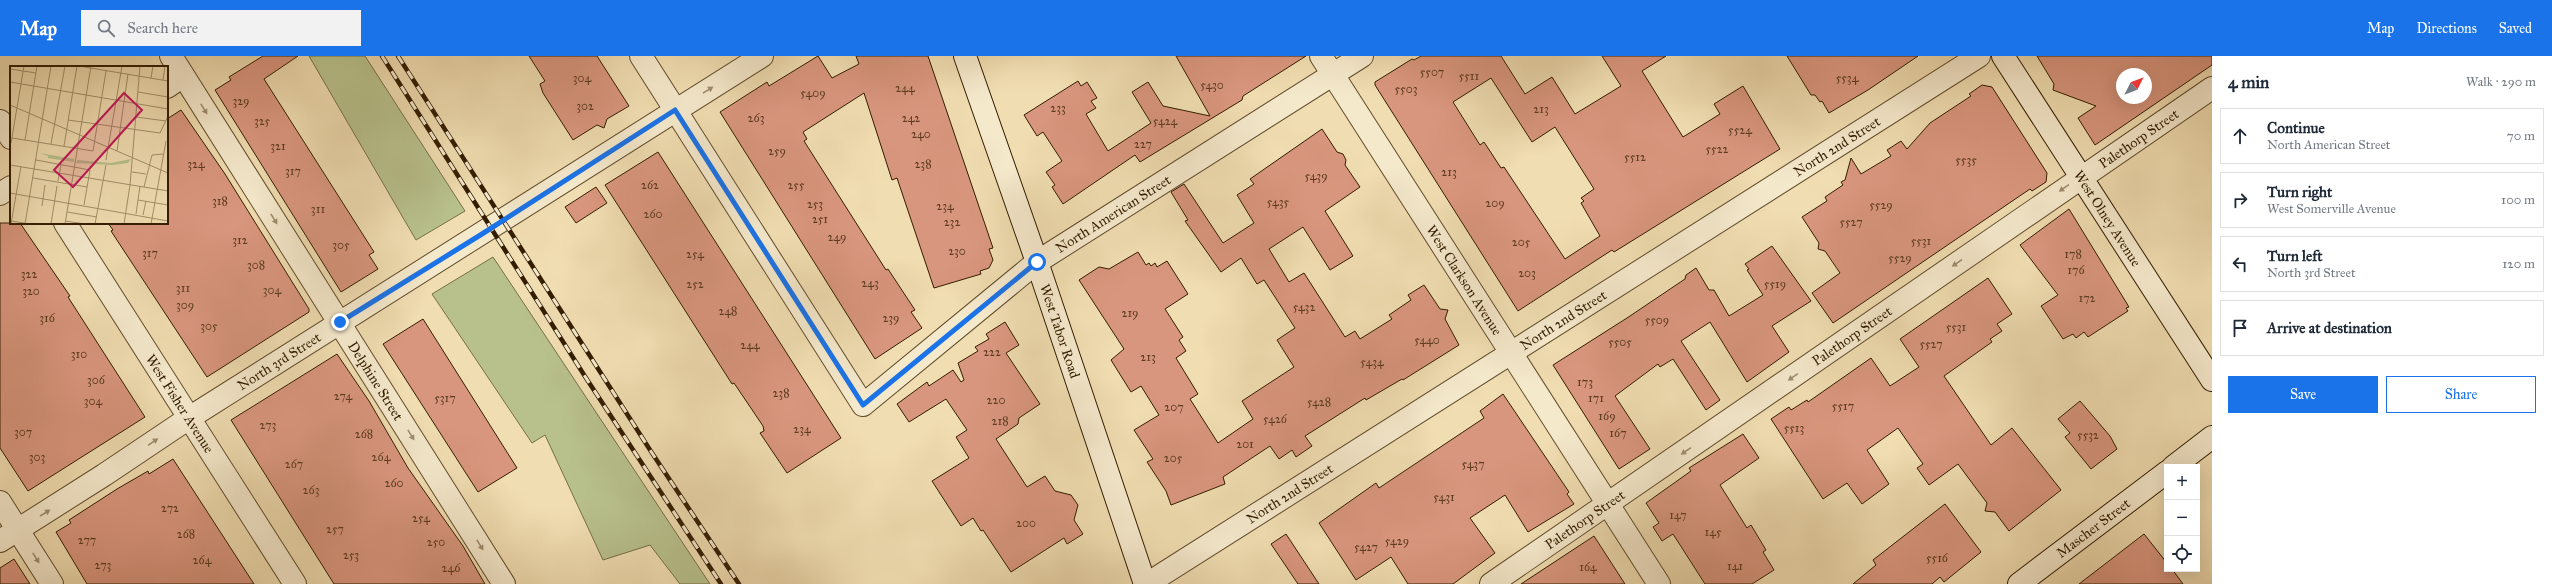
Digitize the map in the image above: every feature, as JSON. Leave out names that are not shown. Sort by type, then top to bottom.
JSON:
[{"type":"street","name":"Delphine Street","points":[[170,56],[175,82],[340,322],[504,584]]},
{"type":"street","points":[[641,56],[675,110]]},
{"type":"street","name":"North 3rd Street","points":[[0,542],[189,418],[762,56]]},
{"type":"street","name":"West Tabor Road","points":[[965,56],[1037,262],[1146,584]]},
{"type":"street","name":"West Clarkson Avenue","points":[[1321,56],[1659,584]]},
{"type":"street","name":"North American Street","points":[[675,110],[863,405],[1037,262],[1362,56]]},
{"type":"street","name":"North 2nd Street","points":[[1146,584],[1979,56]]},
{"type":"street","name":"West Olney Avenue","points":[[2003,56],[2212,380]]},
{"type":"street","name":"Palethorp Street","points":[[1491,584],[1609,505],[2081,176],[2212,88]]},
{"type":"street","points":[[0,121],[10,136]]},
{"type":"street","points":[[0,194],[10,188]]},
{"type":"street","name":"West Fisher Avenue","points":[[66,224],[295,584]]},
{"type":"street","points":[[2177,464],[2212,438]]},
{"type":"street","name":"Mascher Street","points":[[2019,584],[2164,474]]},
{"type":"street","points":[[0,502],[52,584]]},
{"type":"green space","points":[[309,56],[365,56],[465,211],[416,240]]},
{"type":"green space","points":[[493,257],[710,584],[680,584],[650,545],[603,560],[545,435],[532,443],[432,294]]},
{"type":"building","points":[[263,56],[298,56],[264,79],[374,252],[369,255],[378,269],[341,292],[215,90],[231,80],[229,77]]},
{"type":"building","points":[[529,56],[597,56],[629,106],[607,119],[604,128],[597,125],[573,140],[543,93],[540,84],[545,81]]},
{"type":"building","points":[[818,56],[832,78],[859,64],[856,56],[928,56],[993,248],[989,249],[993,260],[989,268],[980,271],[981,274],[934,288],[897,178],[892,180],[864,93],[803,132],[807,139],[804,141],[886,270],[888,269],[915,310],[911,312],[922,328],[875,359],[720,112],[767,82],[769,86]]},
{"type":"building","points":[[1176,56],[1306,56],[1243,96],[1242,100],[1140,162],[1135,155],[1063,204],[1052,187],[1055,185],[1046,172],[1062,161],[1043,132],[1037,136],[1024,115],[1078,81],[1081,86],[1087,82],[1097,98],[1091,101],[1096,108],[1086,114],[1108,151],[1151,123],[1132,92],[1148,82],[1163,106],[1210,116]]},
{"type":"building","points":[[1421,56],[1501,56],[1525,94],[1552,77],[1575,114],[1621,86],[1602,56],[1666,56],[1642,71],[1683,137],[1720,114],[1714,104],[1743,86],[1780,149],[1614,252],[1612,250],[1518,311],[1375,85],[1375,82],[1412,59],[1414,60]],"holes":[[[1491,78],[1532,142],[1555,127],[1594,189],[1581,198],[1584,201],[1581,203],[1600,236],[1565,259],[1504,167],[1501,168],[1484,142],[1480,145],[1453,102]]]},
{"type":"building","points":[[1787,56],[1918,56],[1868,90],[1829,113],[1822,101],[1820,102],[1815,95],[1811,95]]},
{"type":"building","points":[[2037,56],[2212,56],[2212,65],[2095,145],[2078,118],[2096,106],[2053,90],[2054,84]]},
{"type":"building","points":[[1982,85],[1992,87],[2047,173],[2046,182],[2032,191],[2030,189],[1833,323],[1812,293],[1840,273],[1825,251],[1818,249],[1819,243],[1802,217],[1827,201],[1825,197],[1843,185],[1841,182],[1845,180],[1851,158],[1861,174],[1891,156],[1887,150],[1901,141],[1907,149],[1930,123],[1971,96],[1969,94]]},
{"type":"building","points":[[181,110],[225,174],[309,309],[309,312],[207,377],[111,231],[113,230],[109,224],[168,224],[168,118]]},
{"type":"building","points":[[1322,129],[1337,152],[1343,154],[1346,160],[1345,165],[1360,187],[1325,211],[1353,256],[1330,270],[1303,227],[1269,249],[1289,282],[1304,273],[1345,337],[1355,331],[1360,339],[1392,319],[1389,315],[1411,300],[1408,295],[1424,285],[1440,309],[1448,310],[1445,319],[1459,345],[1403,380],[1402,379],[1366,400],[1365,398],[1305,436],[1312,446],[1296,457],[1292,450],[1279,459],[1270,446],[1223,477],[1225,484],[1171,505],[1166,491],[1147,462],[1153,459],[1134,430],[1159,415],[1141,386],[1131,392],[1111,360],[1124,349],[1079,280],[1099,267],[1109,269],[1138,252],[1146,265],[1149,263],[1151,266],[1155,263],[1157,267],[1167,261],[1188,294],[1165,309],[1183,337],[1179,340],[1186,351],[1176,358],[1198,394],[1190,399],[1218,443],[1253,419],[1242,401],[1294,367],[1277,340],[1295,328],[1264,280],[1257,284],[1241,258],[1221,272],[1185,221],[1188,220],[1171,192],[1184,184],[1223,243],[1254,223],[1237,195],[1254,184],[1250,179]]},
{"type":"building","points":[[658,152],[841,438],[787,473],[760,433],[764,431],[763,426],[734,383],[732,384],[605,185]]},
{"type":"building","points":[[596,187],[607,203],[576,223],[565,207]]},
{"type":"building","points":[[2069,209],[2129,307],[2126,308],[2128,311],[2088,337],[2084,332],[2076,338],[2073,334],[2063,339],[2041,306],[2058,295],[2020,245]]},
{"type":"building","points":[[0,223],[10,223],[21,224],[70,296],[68,297],[145,417],[28,491],[0,448]]},
{"type":"building","points":[[1772,246],[1811,301],[1772,326],[1789,352],[1747,382],[1710,322],[1681,341],[1720,400],[1706,410],[1673,359],[1660,367],[1658,364],[1615,396],[1650,449],[1619,469],[1553,365],[1685,279],[1686,275],[1696,268],[1709,290],[1714,290],[1729,316],[1763,295],[1747,270],[1749,269],[1745,264]]},
{"type":"building","points":[[1988,278],[2012,314],[1997,324],[2002,331],[1990,339],[1992,342],[1944,376],[1991,445],[2012,428],[2061,490],[2009,531],[1995,512],[1985,511],[1987,503],[1958,464],[1929,485],[1917,468],[1923,464],[1898,428],[1867,450],[1889,484],[1862,504],[1847,483],[1823,499],[1771,419],[1789,407],[1791,410],[1807,400],[1808,402],[1871,358],[1890,386],[1919,367],[1900,339]]},
{"type":"building","points":[[423,319],[517,468],[478,492],[383,344]]},
{"type":"building","points":[[1005,322],[1019,345],[1006,353],[1040,404],[1019,418],[1018,424],[996,439],[1027,487],[1045,476],[1055,491],[1071,495],[1078,505],[1074,520],[1083,534],[1067,544],[1064,538],[1011,572],[983,530],[981,531],[973,518],[961,526],[932,481],[969,458],[956,437],[967,430],[946,399],[909,422],[897,404],[927,382],[929,386],[953,370],[961,382],[964,380],[958,363],[978,351],[975,347],[989,339],[986,334]]},
{"type":"building","points":[[337,354],[369,401],[408,468],[463,546],[485,584],[334,584],[231,420]]},
{"type":"building","points":[[1503,394],[1569,492],[1567,494],[1574,504],[1528,532],[1505,495],[1470,518],[1495,553],[1453,584],[1408,584],[1391,557],[1356,580],[1319,523],[1376,483],[1379,488],[1484,418],[1480,411]]},
{"type":"building","points":[[2080,401],[2110,436],[2117,449],[2091,469],[2065,437],[2070,433],[2058,419]]},
{"type":"building","points":[[1743,434],[1759,458],[1720,485],[1747,528],[1751,525],[1766,550],[1763,552],[1774,570],[1752,584],[1705,584],[1673,534],[1662,541],[1653,527],[1659,523],[1646,503],[1691,471],[1689,468]]},
{"type":"building","points":[[173,459],[254,584],[87,584],[56,532],[71,523],[69,520],[117,489],[148,471],[149,474]]},
{"type":"building","points":[[1945,504],[1981,552],[1944,582],[1940,577],[1932,584],[1853,584],[1876,565],[1873,560]]},
{"type":"building","points":[[1286,534],[1319,584],[1298,584],[1271,544]]},
{"type":"building","points":[[2144,534],[2164,559],[2164,572],[2174,572],[2183,584],[2079,584]]},
{"type":"building","points":[[1594,536],[1625,584],[1521,584]]},
{"type":"building","points":[[14,559],[30,584],[0,584],[0,568]]},
{"type":"railway","points":[[382,56],[586,378],[721,584]]},
{"type":"railway","points":[[398,56],[652,453],[739,584]]},
{"type":"route","points":[[340,322],[482,234],[675,110],[863,405],[1037,262]]}]
